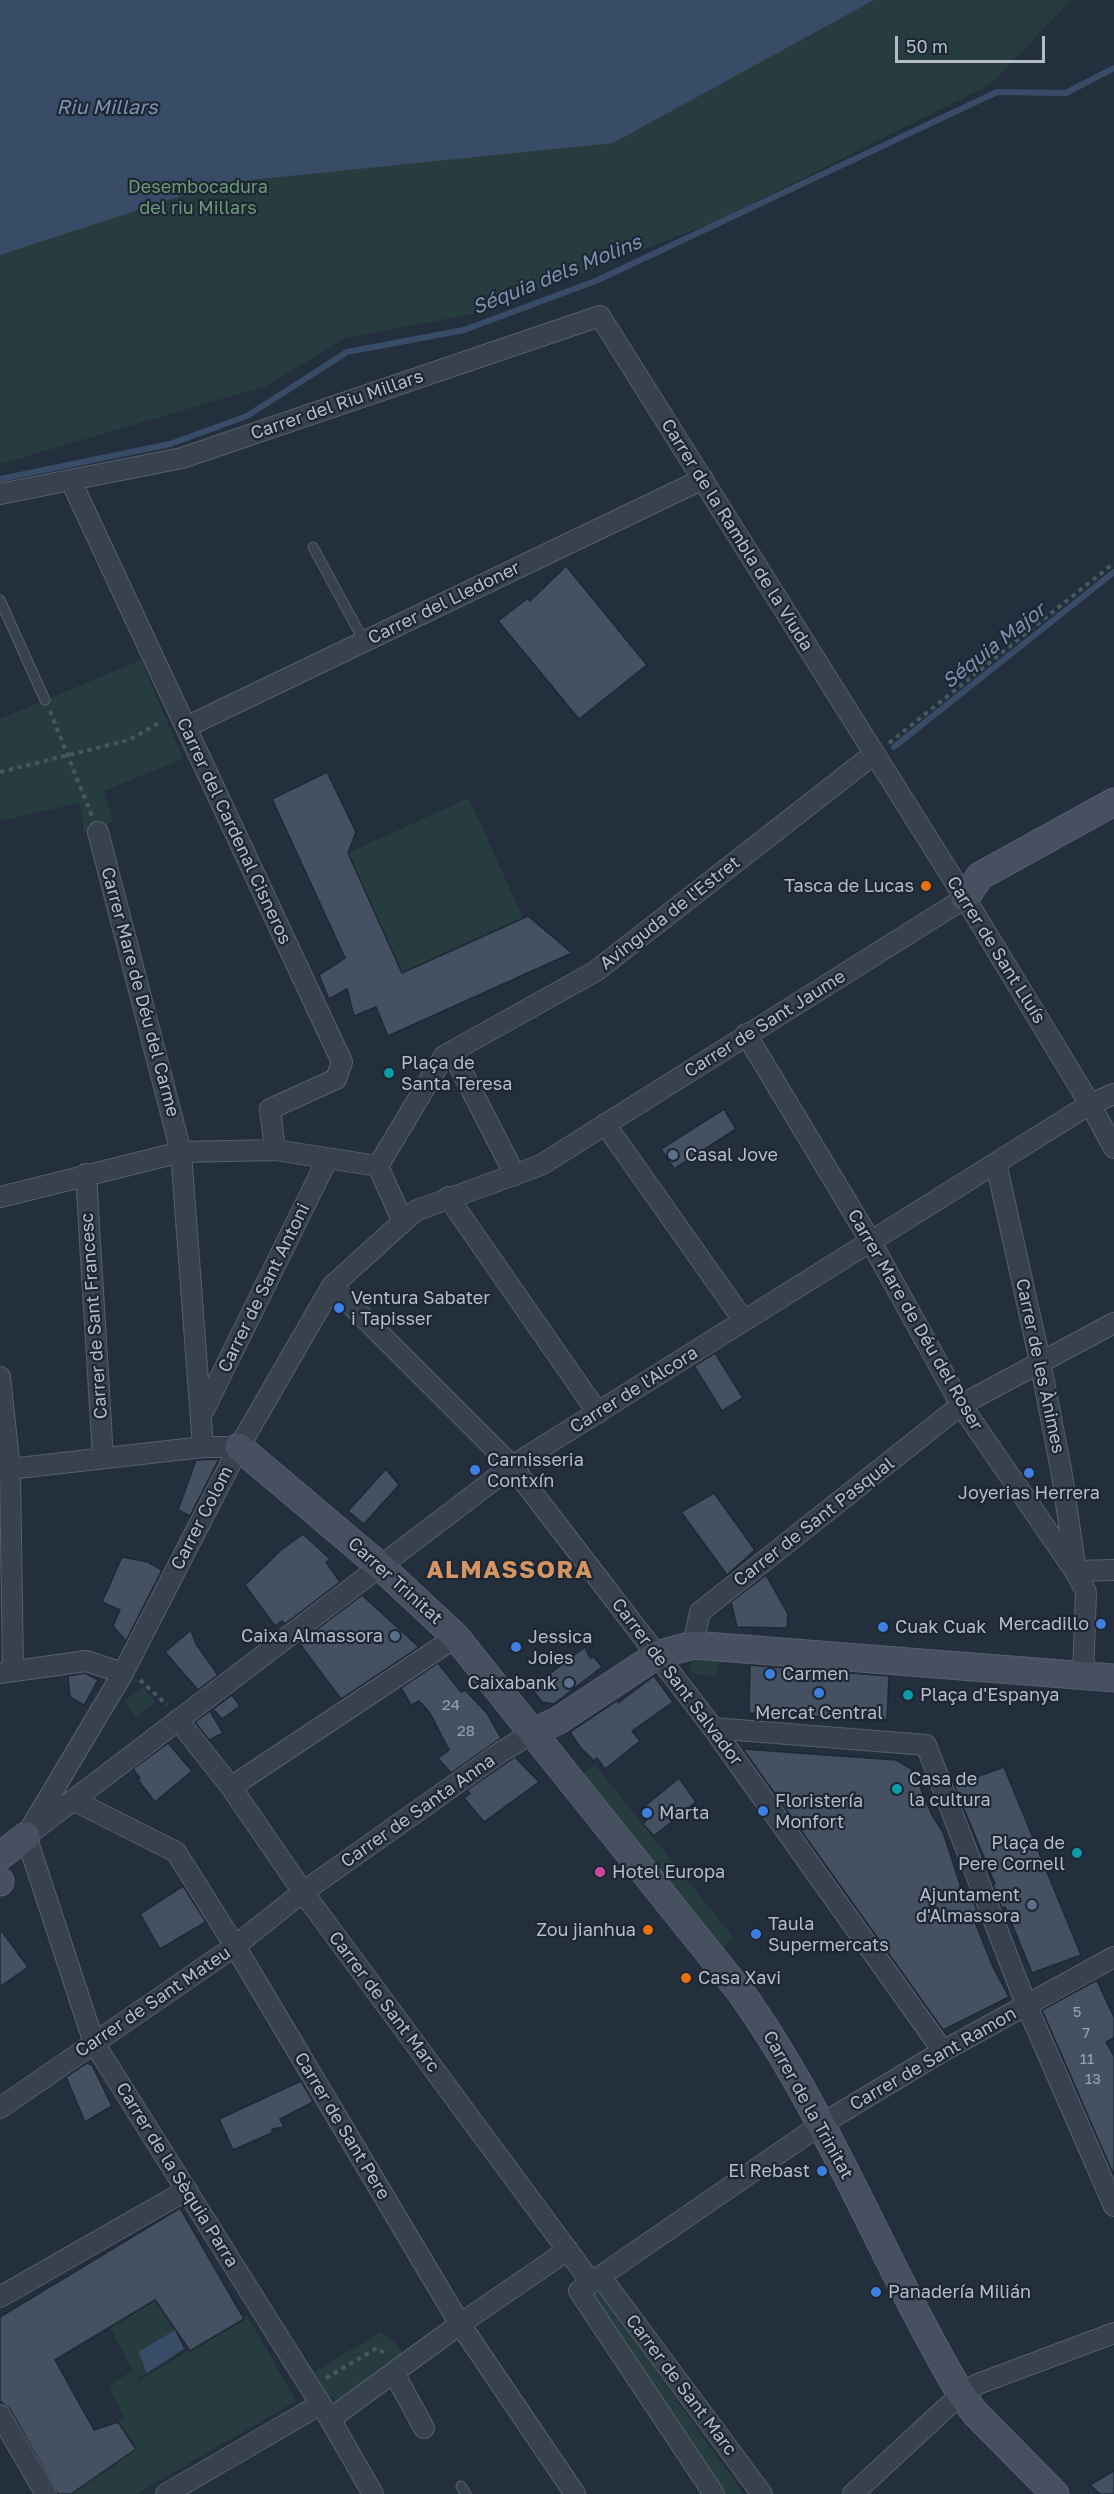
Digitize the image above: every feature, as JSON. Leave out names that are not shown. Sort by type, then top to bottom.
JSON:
[{"type":"street","name":"Carrer de la Rambla de la Viuda","points":[[600,316],[874,754]]},
{"type":"street","name":"Carrer del Riu Millars","points":[[0,494],[182,458],[600,316]]},
{"type":"street","name":"Carrer del Lledoner","points":[[182,720],[364,641],[703,479]]},
{"type":"street","name":"Carrer del Cardenal Cisneros","points":[[71,481],[342,1062],[336,1079],[270,1110],[275,1150]]},
{"type":"street","name":"Carrer de Sant Lluís","points":[[874,754],[1090,1104],[1114,1148]]},
{"type":"street","name":"Avinguda de l'Estret","points":[[453,1052],[596,971],[874,754]]},
{"type":"street","name":"Carrer de Sant Jaume","points":[[402,1220],[415,1211],[448,1197],[541,1165],[964,898],[980,876],[1114,802]]},
{"type":"street","name":"Carrer Mare de Déu del Carme","points":[[98,832],[182,1152],[203,1447]]},
{"type":"street","name":"Carrer Mare de Déu del Roser","points":[[746,1034],[871,1242],[961,1405],[1076,1570],[1086,1592],[1078,1675]]},
{"type":"street","points":[[378,1166],[444,1056],[453,1052],[515,1175]]},
{"type":"street","name":"Carrer de l'Alcora","points":[[27,1836],[512,1466],[1090,1104],[1114,1094]]},
{"type":"street","points":[[605,1124],[744,1321]]},
{"type":"street","points":[[0,1197],[182,1152],[275,1150],[327,1160],[378,1166]]},
{"type":"street","name":"Carrer de Sant Antoni","points":[[201,1416],[327,1160]]},
{"type":"street","name":"Carrer de les Ànimes","points":[[996,1163],[1040,1361],[1062,1475],[1076,1570]]},
{"type":"street","points":[[378,1166],[402,1220]]},
{"type":"street","name":"Carrer de Sant Francesc","points":[[86,1174],[103,1458]]},
{"type":"street","points":[[448,1197],[598,1413]]},
{"type":"street","name":"Carrer Colom","points":[[27,1836],[123,1673],[239,1448],[332,1286],[402,1220]]},
{"type":"street","name":"Carrer de Sant Salvador","points":[[332,1286],[512,1466],[712,1728],[943,2051]]},
{"type":"street","name":"Carrer de Sant Pasqual","points":[[693,1645],[700,1612],[961,1405],[1114,1323]]},
{"type":"street","points":[[0,1377],[5,1469],[6,1672],[86,1661],[123,1673]]},
{"type":"street","points":[[5,1469],[203,1447],[239,1448]]},
{"type":"street","name":"Carrer Trinitat","points":[[239,1448],[381,1567],[456,1637],[534,1732]]},
{"type":"street","points":[[1076,1570],[1114,1570]]},
{"type":"street","points":[[231,1787],[456,1637]]},
{"type":"street","points":[[534,1732],[559,1720],[657,1655],[693,1645],[1114,1678]]},
{"type":"street","name":"Carrer de Sant Marc","points":[[178,1720],[231,1787],[303,1892],[568,2250],[590,2283],[714,2494]]},
{"type":"street","points":[[712,1728],[926,1745],[1026,2004],[1114,2206]]},
{"type":"street","name":"Carrer de Santa Anna","points":[[303,1892],[501,1752],[534,1732]]},
{"type":"street","name":"Carrer de la Trinitat","points":[[534,1732],[742,1994],[767,2029],[961,2394],[975,2413],[1055,2494]]},
{"type":"street","name":"Carrer de Sant Pere","points":[[73,1800],[176,1852],[235,1946],[460,2324],[567,2490]]},
{"type":"street","points":[[0,1856],[27,1836]]},
{"type":"street","name":"Carrer de la Sèquia Parra","points":[[27,1836],[94,2043],[325,2411],[373,2494]]},
{"type":"street","name":"Carrer de Sant Mateu","points":[[0,2108],[235,1946],[303,1892]]},
{"type":"street","name":"Carrer de Sant Ramon","points":[[590,2283],[820,2125],[943,2051],[1114,1957]]},
{"type":"street","points":[[0,2297],[187,2190]]},
{"type":"street","points":[[166,2494],[398,2370],[460,2324],[568,2250]]},
{"type":"street","name":"Carrer de Sant Marc","points":[[590,2283],[762,2494]]},
{"type":"street","points":[[853,2494],[961,2394],[978,2385],[1114,2333]]},
{"type":"street","points":[[398,2370],[424,2428]]},
{"type":"street","points":[[0,2415],[46,2494]]},
{"type":"lane","points":[[313,547],[364,641]]},
{"type":"lane","points":[[0,600],[45,700]]},
{"type":"lane","points":[[863,1740],[874,1736],[898,1736]]},
{"type":"path","points":[[874,754],[1114,563]]},
{"type":"path","points":[[45,700],[69,754],[98,832]]},
{"type":"path","points":[[0,772],[129,740],[182,720]]},
{"type":"path","points":[[123,1673],[142,1680],[157,1693],[178,1720]]},
{"type":"path","points":[[310,2388],[378,2348],[398,2370]]},
{"type":"green space","name":"Desembocadura del riu Millars","points":[[0,0],[1071,0],[991,84],[717,221],[478,313],[346,338],[266,386],[0,464]]},
{"type":"green space","points":[[141,660],[183,759],[104,791],[113,822],[84,832],[79,803],[0,821],[0,719]]},
{"type":"green space","points":[[469,798],[523,918],[402,973],[348,853]]},
{"type":"green space","points":[[693,1658],[719,1659],[716,1677],[690,1673]]},
{"type":"green space","points":[[143,1687],[155,1702],[136,1717],[124,1701]]},
{"type":"green space","points":[[595,1765],[734,1938],[723,1947],[583,1774]]},
{"type":"green space","points":[[595,2290],[600,2293],[744,2494],[722,2494],[592,2295]]},
{"type":"green space","points":[[155,2300],[175,2330],[138,2352],[147,2373],[137,2379],[139,2381],[247,2315],[296,2401],[136,2494],[71,2494],[136,2449],[118,2422],[125,2418],[109,2386],[130,2372],[135,2376],[110,2327]]},
{"type":"green space","points":[[381,2332],[395,2342],[406,2358],[339,2402],[319,2389],[311,2374]]},
{"type":"water","name":"Riu Millars","points":[[0,0],[874,0],[613,143],[221,183],[0,255]]},
{"type":"water","points":[[175,2330],[184,2349],[147,2373],[138,2352]]},
{"type":"building","points":[[566,566],[647,665],[579,719],[498,621],[528,598],[530,601]]},
{"type":"building","points":[[327,772],[356,832],[348,853],[402,973],[528,916],[572,953],[388,1036],[376,1007],[354,1016],[347,989],[329,999],[319,975],[345,958],[272,799]]},
{"type":"building","points":[[724,1109],[736,1129],[674,1169],[661,1149]]},
{"type":"building","points":[[715,1353],[743,1398],[722,1411],[694,1366]]},
{"type":"building","points":[[219,1459],[190,1516],[178,1510],[196,1460]]},
{"type":"building","points":[[386,1469],[399,1485],[364,1524],[348,1511]]},
{"type":"building","points":[[714,1493],[755,1550],[727,1575],[681,1512]]},
{"type":"building","points":[[303,1534],[330,1559],[326,1562],[340,1582],[285,1624],[282,1621],[275,1626],[245,1585],[281,1550]]},
{"type":"building","points":[[122,1557],[148,1562],[162,1570],[126,1641],[113,1626],[120,1610],[102,1602]]},
{"type":"building","points":[[766,1575],[788,1614],[787,1628],[737,1627],[731,1602]]},
{"type":"building","points":[[362,1595],[419,1647],[341,1699],[299,1643]]},
{"type":"building","points":[[191,1630],[196,1644],[218,1675],[198,1690],[165,1652]]},
{"type":"building","points":[[585,1647],[590,1658],[594,1657],[602,1667],[554,1704],[542,1702],[531,1688]]},
{"type":"building","points":[[438,1663],[461,1692],[465,1690],[486,1712],[501,1738],[451,1773],[438,1758],[449,1750],[430,1713],[419,1701],[411,1705],[401,1688]]},
{"type":"building","name":"Mercat Central","points":[[750,1665],[889,1676],[887,1720],[749,1713]]},
{"type":"building","points":[[85,1673],[98,1680],[84,1705],[70,1697],[68,1676]]},
{"type":"building","points":[[654,1676],[673,1702],[632,1731],[640,1741],[605,1769],[597,1758],[594,1761],[580,1747],[570,1732],[618,1700],[618,1703]]},
{"type":"building","points":[[232,1695],[240,1706],[222,1719],[213,1709]]},
{"type":"building","points":[[210,1711],[223,1733],[209,1740],[195,1722]]},
{"type":"building","points":[[168,1743],[192,1771],[155,1802],[138,1780],[140,1778],[133,1769]]},
{"type":"building","points":[[743,1749],[896,1760],[913,1770],[932,1815],[943,1832],[965,1900],[972,1897],[980,1919],[975,1922],[993,1967],[1009,1997],[943,2030]]},
{"type":"building","points":[[515,1757],[539,1782],[484,1822],[464,1798],[470,1794],[467,1790]]},
{"type":"building","name":"Ajuntament d'Almassora","points":[[1004,1767],[1081,1955],[1032,1973],[1005,1907],[1002,1908],[993,1885],[995,1884],[954,1785]]},
{"type":"building","points":[[679,1778],[696,1802],[654,1836],[643,1824],[649,1817],[640,1810]]},
{"type":"building","points":[[183,1886],[206,1922],[160,1949],[140,1914]]},
{"type":"building","points":[[0,1929],[28,1967],[0,1987]]},
{"type":"building","points":[[1095,1981],[1114,2017],[1114,2038],[1106,2042],[1114,2056],[1114,2176],[1042,2010]]},
{"type":"building","points":[[87,2063],[92,2065],[112,2106],[85,2122],[66,2077]]},
{"type":"building","points":[[301,2081],[313,2102],[280,2119],[284,2127],[272,2129],[272,2133],[233,2150],[219,2119]]},
{"type":"building","points":[[180,2208],[244,2319],[190,2351],[155,2300],[55,2360],[94,2430],[118,2422],[136,2449],[71,2494],[58,2494],[10,2409],[0,2401],[0,2317]]},
{"type":"building","points":[[1114,2471],[1114,2494],[1100,2494],[1090,2485]]},
{"type":"waterway","name":"Séquia dels Molins","points":[[0,479],[170,444],[247,416],[347,352],[464,330],[598,280],[997,92],[1066,93],[1114,68]]},
{"type":"waterway","name":"Séquia Major","points":[[894,747],[1114,572]]},
{"type":"place","name":"Tasca de Lucas","points":[[926,886]]},
{"type":"place","name":"Plaça de Santa Teresa","points":[[389,1073]]},
{"type":"place","name":"Casal Jove","points":[[673,1155]]},
{"type":"place","name":"Ventura Sabater i Tapisser","points":[[339,1308]]},
{"type":"place","name":"Carnisseria Contxín","points":[[475,1470]]},
{"type":"place","name":"Joyerias Herrera","points":[[1029,1473]]},
{"type":"place","name":"Mercadillo","points":[[1101,1624]]},
{"type":"place","name":"Cuak Cuak","points":[[883,1627]]},
{"type":"place","name":"Caixa Almassora","points":[[395,1636]]},
{"type":"place","name":"Jessica Joies","points":[[516,1647]]},
{"type":"place","name":"Carmen","points":[[770,1674]]},
{"type":"place","name":"Caixabank","points":[[569,1683]]},
{"type":"place","name":"Mercat Central","points":[[819,1693]]},
{"type":"place","name":"Plaça d'Espanya","points":[[908,1695]]},
{"type":"place","name":"Casa de la cultura","points":[[897,1789]]},
{"type":"place","name":"Floristería Monfort","points":[[763,1811]]},
{"type":"place","name":"Marta","points":[[647,1813]]},
{"type":"place","name":"Plaça de Pere Cornell","points":[[1077,1853]]},
{"type":"place","name":"Hotel Europa","points":[[600,1872]]},
{"type":"place","name":"Ajuntament d'Almassora","points":[[1032,1905]]},
{"type":"place","name":"Zou jianhua","points":[[648,1930]]},
{"type":"place","name":"Taula Supermercats","points":[[756,1934]]},
{"type":"place","name":"Casa Xavi","points":[[686,1978]]},
{"type":"place","name":"El Rebast","points":[[822,2171]]},
{"type":"place","name":"Panadería Milián","points":[[876,2292]]},
{"type":"district","name":"ALMASSORA","points":[[510,1570]]}]
